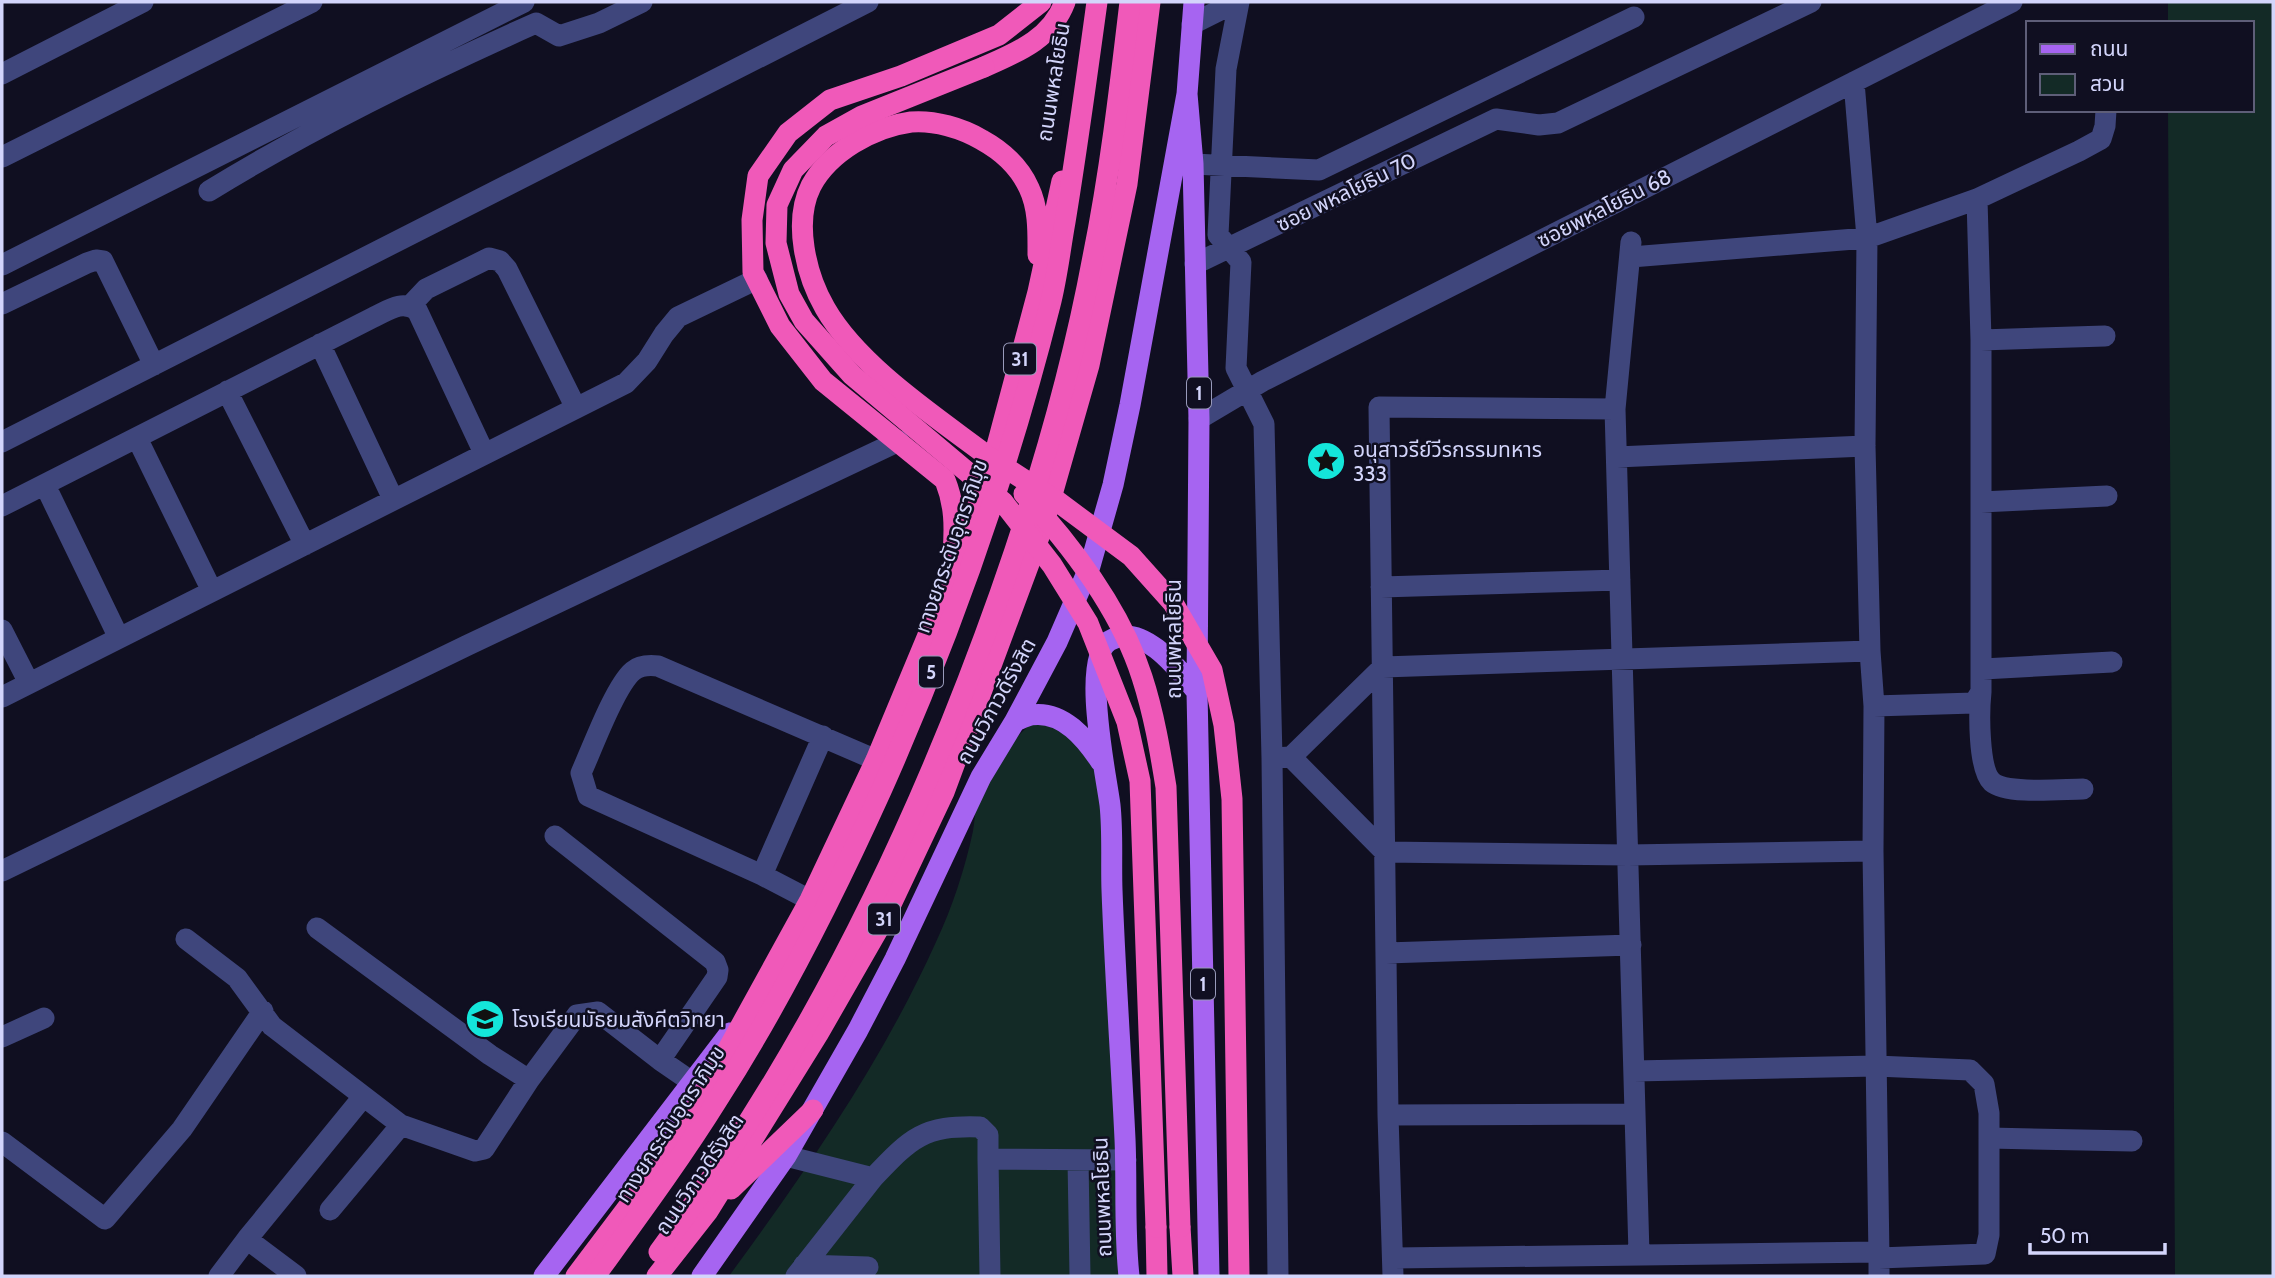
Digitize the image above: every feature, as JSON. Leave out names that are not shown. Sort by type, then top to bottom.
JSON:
[{"type":"highway","points":[[951,580],[955,519],[953,498],[945,480],[823,381],[780,326],[753,272],[752,220],[758,176],[788,133],[830,100],[901,76],[999,35],[1041,2]]},
{"type":"highway","points":[[1065,2],[1051,27],[1023,50],[862,116],[826,136],[793,170],[777,205],[776,243],[789,294],[804,321],[852,375],[1003,502],[1052,565],[1088,623],[1128,722],[1140,781],[1157,1276]]},
{"type":"highway","name":"ถนนพหลโยธิน","points":[[1038,292],[1061,187],[1091,2]]},
{"type":"highway","name":"ทางยกระดับอุตราภิมุข","points":[[595,1276],[719,1099],[782,992],[848,864],[955,613],[1007,460],[1051,301],[1077,146],[1097,2]]},
{"type":"highway","name":"5","points":[[642,1276],[693,1207],[759,1105],[820,1001],[878,888],[929,778],[988,629],[1028,514],[1067,375],[1093,258],[1116,123],[1130,2]]},
{"type":"highway","name":"ถนนวิภาวดีรังสิต","points":[[657,1276],[708,1211],[818,1034],[884,919],[944,792],[1043,526],[1089,365],[1127,184],[1150,2]]},
{"type":"highway","points":[[1038,292],[1037,209],[1029,187],[1016,166],[998,149],[974,135],[951,126],[913,122],[891,127],[868,135],[846,149],[826,166],[811,187],[804,209],[803,245],[811,280],[826,310],[862,354],[921,406],[1131,556],[1173,603],[1212,670],[1224,725],[1231,799],[1238,1276]]},
{"type":"highway","name":"ถนนวิภาวดีรังสิต","points":[[576,1276],[677,1142],[810,900],[876,760],[951,580],[990,472],[1038,292]]},
{"type":"highway","points":[[989,457],[1059,532],[1094,582],[1142,674],[1156,726],[1166,787],[1183,1276]]},
{"type":"highway","points":[[708,1211],[813,1110]]},
{"type":"main road","name":"ถนนพหลโยธิน","points":[[1194,2],[1188,94],[1193,164],[1199,419],[1197,692],[1209,1276]]},
{"type":"main road","name":"ถนนวิภาวดีรังสิต","points":[[702,1276],[786,1156],[813,1110],[895,959],[982,777],[1016,722],[1090,566],[1113,485],[1188,94]]},
{"type":"main road","name":"ถนนพหลโยธิน","points":[[1129,1276],[1111,816],[1098,723],[1095,669],[1101,649],[1110,640],[1127,636],[1142,639],[1175,665],[1197,692]]},
{"type":"main road","points":[[1016,722],[1030,715],[1047,716],[1064,723],[1081,735],[1106,769]]},
{"type":"main road","name":"ถนนวิภาวดีรังสิต","points":[[544,1276],[761,990]]},
{"type":"street","points":[[2,74],[144,2]]},
{"type":"street","points":[[2,157],[312,2]]},
{"type":"street","points":[[2,265],[524,2]]},
{"type":"street","points":[[209,191],[397,88],[536,23],[559,36],[599,23],[642,2]]},
{"type":"street","points":[[2,442],[868,2]]},
{"type":"street","points":[[1192,24],[1237,2]]},
{"type":"street","points":[[1237,2],[1226,69],[1218,235],[1241,262],[1237,368],[1264,424],[1281,757],[1278,1276]]},
{"type":"street","name":"ซอย พหลโยธิน 70","points":[[1195,264],[1496,119],[1539,125],[1558,123],[1811,2]]},
{"type":"street","name":"ซอยพหลโยธิน 68","points":[[1199,419],[1247,391],[2012,2]]},
{"type":"street","points":[[1193,164],[1319,170],[1634,17]]},
{"type":"street","points":[[1854,82],[1867,239],[1865,446],[1874,706],[1873,851],[1879,1262]]},
{"type":"street","points":[[1639,1254],[1615,409],[1631,249],[1867,239],[1977,199],[2079,151],[2101,139],[2106,112]]},
{"type":"street","points":[[1977,199],[1981,340],[1983,669],[1978,722],[1987,775],[1994,784],[2010,788],[2084,789]]},
{"type":"street","points":[[410,306],[426,289],[489,258],[500,261],[508,269],[576,408]]},
{"type":"street","points":[[2,304],[87,262],[103,261],[154,365]]},
{"type":"street","points":[[2,696],[626,383],[647,361],[678,317],[757,279]]},
{"type":"street","points":[[2,506],[398,305],[417,310],[484,453]]},
{"type":"street","points":[[1981,340],[2105,336]]},
{"type":"street","points":[[320,344],[393,499]]},
{"type":"street","points":[[227,391],[305,545]]},
{"type":"street","points":[[1615,409],[1379,407],[1388,1115],[1394,1267],[1639,1254],[1879,1262],[1985,1254],[1989,1235],[1989,1113],[1984,1084],[1970,1070],[1876,1066],[1634,1071]]},
{"type":"street","points":[[137,438],[212,592]]},
{"type":"street","points":[[2,871],[468,645],[899,441]]},
{"type":"street","points":[[1617,457],[1865,446]]},
{"type":"street","points":[[45,485],[119,638]]},
{"type":"street","points":[[1981,502],[2107,496]]},
{"type":"street","points":[[1381,586],[1620,580]]},
{"type":"street","points":[[2,630],[29,683]]},
{"type":"street","points":[[1281,757],[1382,667],[1870,651]]},
{"type":"street","points":[[1983,669],[2112,662]]},
{"type":"street","points":[[810,900],[762,875],[588,796],[581,773],[622,682],[635,669],[647,665],[659,666],[876,760]]},
{"type":"street","points":[[1874,706],[1974,704],[1981,692]]},
{"type":"street","points":[[762,875],[823,736]]},
{"type":"street","points":[[1281,757],[1385,852],[1628,855],[1873,851]]},
{"type":"street","points":[[555,836],[715,962],[717,977],[660,1060]]},
{"type":"street","points":[[317,928],[490,1055],[530,1080]]},
{"type":"street","points":[[186,939],[237,978],[272,1026],[401,1125],[475,1151],[484,1149],[577,1015],[598,1012],[692,1082]]},
{"type":"street","points":[[1386,953],[1631,945]]},
{"type":"street","points":[[2,1142],[105,1219],[183,1129],[263,1012]]},
{"type":"street","points":[[2,1037],[44,1018]]},
{"type":"street","points":[[219,1276],[363,1097]]},
{"type":"street","points":[[1388,1115],[1635,1114]]},
{"type":"street","points":[[330,1210],[401,1125]]},
{"type":"street","points":[[800,1271],[873,1178],[900,1149],[922,1134],[952,1126],[980,1127],[988,1135],[990,1276]]},
{"type":"street","points":[[1989,1138],[2132,1141]]},
{"type":"street","points":[[786,1156],[873,1178]]},
{"type":"street","points":[[988,1159],[1126,1160]]},
{"type":"street","points":[[1078,1160],[1080,1276]]},
{"type":"street","points":[[247,1239],[296,1276]]},
{"type":"street","points":[[800,1271],[868,1267]]},
{"type":"green space","points":[[2168,2],[2273,2],[2273,1276],[2175,1276],[2168,112],[2254,112],[2254,21],[2168,21]]},
{"type":"green space","points":[[1034,720],[1081,735],[1104,780],[1123,1276],[729,1276],[814,1156],[892,1030],[953,902],[970,845],[981,779]]},
{"type":"place","name":"อนุสาวรีย์วีรกรรมทหาร 333","points":[[1326,461]]},
{"type":"place","name":"โรงเรียนมัธยมสังคีตวิทยา","points":[[485,1019]]}]
